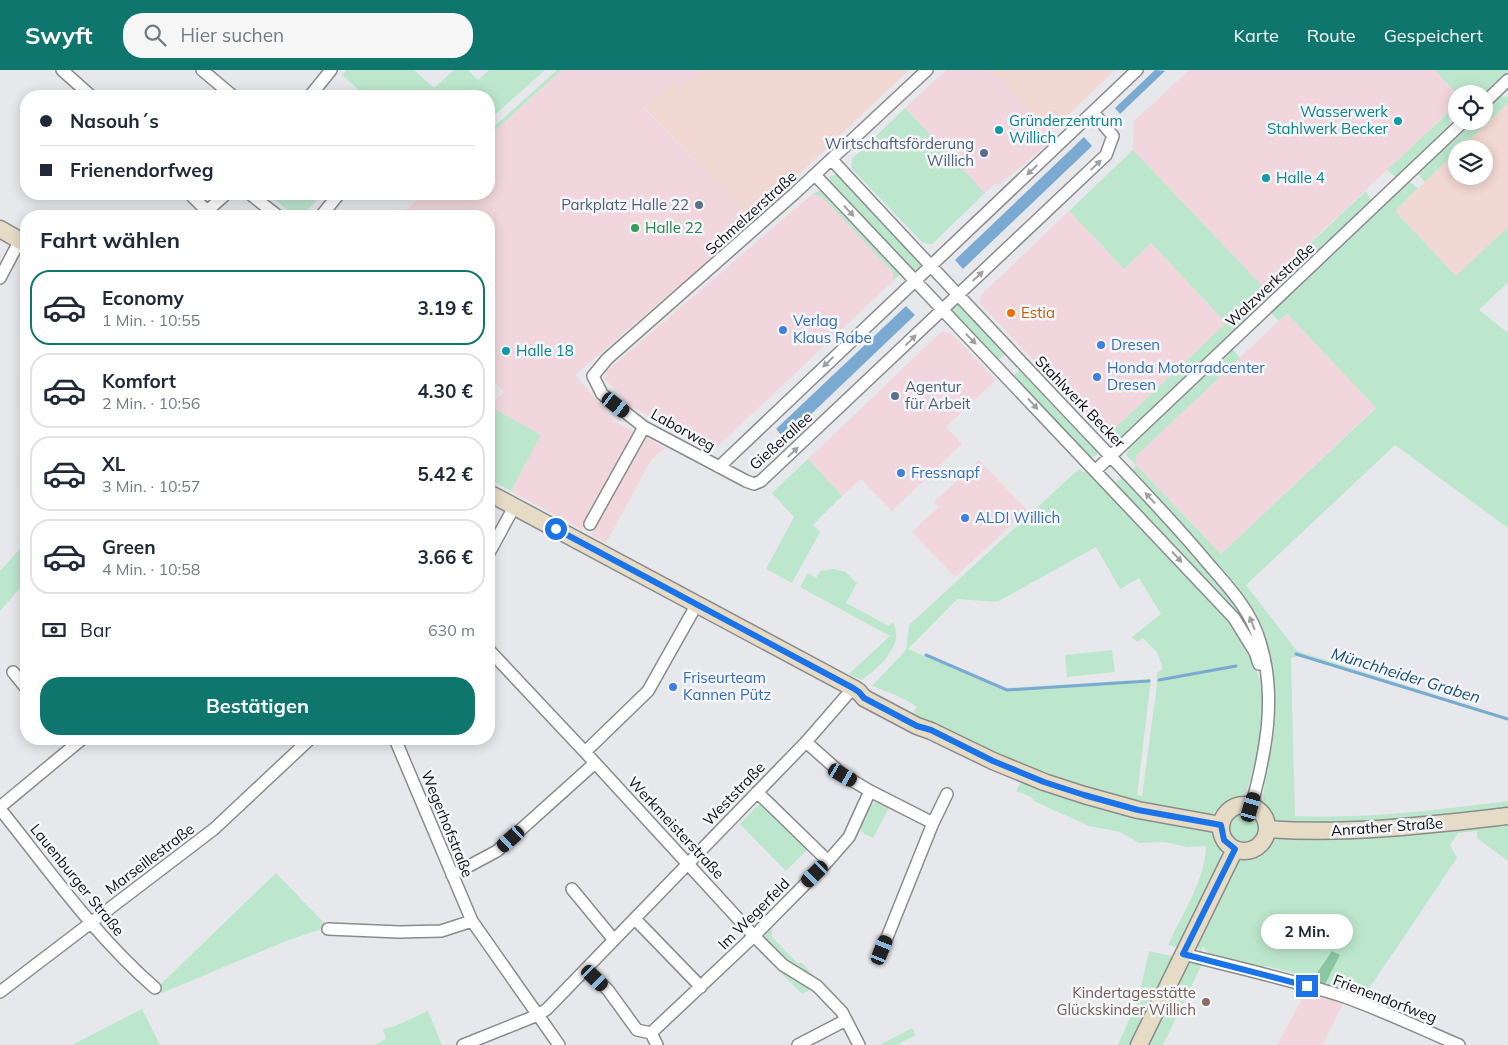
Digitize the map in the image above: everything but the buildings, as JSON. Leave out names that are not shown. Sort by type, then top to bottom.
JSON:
[{"type":"street","points":[[62,70],[84,90]]},
{"type":"street","points":[[202,70],[226,90]]},
{"type":"street","points":[[315,90],[331,70]]},
{"type":"street","name":"Schmelzerstraße","points":[[593,376],[607,359],[832,160],[927,70]]},
{"type":"street","name":"Gießerallee","points":[[1093,112],[1114,136],[1106,155],[958,296],[763,480],[756,484],[719,467],[1137,70]]},
{"type":"street","points":[[1493,94],[1508,80]]},
{"type":"street","name":"Walzwerkstraße","points":[[1096,470],[1455,130]]},
{"type":"street","name":"Stahlwerk Becker","points":[[832,160],[929,266],[1175,525],[1247,610],[1260,642],[1268,687],[1269,721],[1263,758],[1251,807]]},
{"type":"street","name":"Stahlwerk Becker","points":[[815,175],[1234,618],[1255,652],[1268,687]]},
{"type":"street","points":[[208,210],[219,200]]},
{"type":"street","points":[[258,200],[270,210]]},
{"type":"street","points":[[326,210],[334,200]]},
{"type":"street","points":[[0,229],[20,240]]},
{"type":"street","points":[[0,278],[20,247]]},
{"type":"street","name":"Laborweg","points":[[593,376],[602,394],[644,427],[719,467]]},
{"type":"street","points":[[590,524],[644,427]]},
{"type":"street","points":[[495,496],[856,690],[864,698],[917,726],[931,730],[1018,772],[1084,795],[1168,816],[1221,825]]},
{"type":"street","points":[[495,542],[514,507]]},
{"type":"street","points":[[585,752],[648,691],[696,604]]},
{"type":"street","name":"Werkmeisterstraße","points":[[495,656],[595,762],[754,936],[783,965],[817,986],[842,1012],[860,1045]]},
{"type":"street","points":[[13,672],[20,681]]},
{"type":"street","name":"Weststraße","points":[[464,1045],[546,1009],[636,919],[856,690]]},
{"type":"street","points":[[806,742],[843,775],[933,823]]},
{"type":"street","points":[[0,808],[71,745]]},
{"type":"street","name":"Marseillestraße","points":[[0,992],[214,828],[304,745]]},
{"type":"street","name":"Wegerhofstraße","points":[[397,745],[472,921],[560,1045]]},
{"type":"street","points":[[452,876],[497,851],[595,762]]},
{"type":"street","name":"Im Wegerfeld","points":[[650,1033],[754,936],[828,861],[849,837],[870,791]]},
{"type":"street","points":[[757,792],[828,861]]},
{"type":"street","points":[[882,950],[933,823],[947,794]]},
{"type":"street","points":[[1244,806],[1251,807],[1262,815],[1266,822],[1265,836],[1256,848],[1242,851],[1235,849],[1224,840],[1221,825],[1226,814],[1231,809],[1244,806]]},
{"type":"street","name":"Lauenburger Straße","points":[[0,808],[91,923],[122,958],[155,988]]},
{"type":"street","name":"Anrather Straße","points":[[1267,829],[1323,832],[1386,829],[1508,816]]},
{"type":"street","points":[[1139,1045],[1235,849]]},
{"type":"street","points":[[572,890],[614,940]]},
{"type":"street","points":[[636,919],[700,987]]},
{"type":"street","points":[[328,929],[398,932],[441,931],[472,921]]},
{"type":"street","name":"Frienendorfweg","points":[[1183,954],[1290,981],[1340,996],[1459,1045]]},
{"type":"street","points":[[586,969],[608,990],[637,1030],[650,1033],[657,1045]]},
{"type":"street","points":[[798,1045],[846,1020]]},
{"type":"shaded area","points":[[562,70],[700,70],[681,88],[674,81],[644,108],[751,220],[709,260],[575,375],[615,422],[632,430],[633,435],[582,530],[511,491],[541,435],[495,409],[495,400],[504,392],[495,382],[495,210],[406,210],[417,200],[495,200],[495,131]]},
{"type":"shaded area","points":[[700,70],[909,70],[751,220],[644,107],[674,81],[681,88]]},
{"type":"shaded area","points":[[946,70],[991,70],[1050,132],[1042,139],[1047,145],[1027,161],[1028,163],[1024,164],[998,186],[996,183],[985,193],[905,108]]},
{"type":"shaded area","points":[[991,70],[1115,70],[1050,132]]},
{"type":"shaded area","points":[[1189,70],[1435,70],[1449,85],[1448,113],[1263,287],[1133,150],[1134,121]]},
{"type":"shaded area","points":[[1508,103],[1508,227],[1456,276],[1395,211],[1448,160],[1448,185],[1493,185],[1493,140],[1469,140],[1480,130],[1493,130],[1493,117]]},
{"type":"shaded area","points":[[811,195],[821,196],[893,272],[893,281],[716,448],[711,449],[629,405],[604,378],[608,370]]},
{"type":"shaded area","points":[[1069,211],[1124,269],[1151,243],[1226,323],[1111,432],[1102,432],[980,304],[981,295]]},
{"type":"shaded area","points":[[1287,313],[1376,407],[1221,554],[1136,465],[1136,456]]},
{"type":"shaded area","points":[[941,332],[950,332],[996,380],[946,427],[962,444],[892,511],[861,479],[842,496],[808,459]]},
{"type":"shaded area","points":[[646,437],[665,448],[651,460],[606,543],[591,535],[642,439]]},
{"type":"shaded area","points":[[979,460],[1027,510],[955,577],[912,532],[938,507],[934,502]]},
{"type":"shaded area","points":[[1307,990],[1344,1001],[1323,1045],[1277,1045]]},
{"type":"green space","points":[[346,70],[414,70],[434,88],[454,70],[468,70],[478,80],[489,70],[545,70],[495,115],[495,90],[359,90],[342,75]]},
{"type":"green space","points":[[557,70],[562,70],[495,131],[495,126]]},
{"type":"green space","points":[[1435,70],[1508,70],[1493,86],[1449,85]]},
{"type":"green space","points":[[1498,96],[1508,97],[1508,103],[1493,117],[1493,101]]},
{"type":"green space","points":[[905,108],[985,193],[932,244],[923,243],[851,168],[852,159]]},
{"type":"green space","points":[[1448,113],[1448,129],[1397,178],[1387,170]]},
{"type":"green space","points":[[1462,130],[1480,130],[1469,140],[1452,140]]},
{"type":"green space","points":[[1448,144],[1448,160],[1425,182],[1417,173]]},
{"type":"green space","points":[[1133,150],[1263,287],[1270,298],[1122,439],[1112,442],[1102,432],[1111,432],[1226,323],[1151,243],[1124,269],[1069,211]]},
{"type":"green space","points":[[839,174],[917,258],[922,264],[920,271],[913,272],[829,184],[830,176]]},
{"type":"green space","points":[[1408,181],[1418,188],[1395,211],[1456,276],[1508,227],[1508,282],[1479,310],[1508,333],[1508,528],[1395,445],[1246,585],[1297,651],[1508,718],[1508,721],[1298,656],[1291,658],[1295,816],[1375,815],[1508,801],[1508,861],[1477,838],[1477,831],[1458,833],[1450,845],[1457,858],[1362,999],[1304,981],[1297,974],[1266,966],[1257,968],[1211,956],[1203,947],[1200,953],[1197,944],[1239,860],[1257,853],[1268,840],[1270,815],[1263,805],[1275,714],[1272,675],[1257,620],[1249,604],[1214,561],[1130,472],[1136,465],[1221,554],[1376,408],[1287,313],[1279,321],[1270,312]]},
{"type":"green space","points":[[820,190],[828,194],[901,274],[893,281],[893,272],[821,196],[811,195]]},
{"type":"green space","points":[[1366,191],[1372,202],[1299,270],[1285,267]]},
{"type":"green space","points":[[275,200],[317,200],[307,210],[288,210]]},
{"type":"green space","points":[[960,304],[1007,353],[997,361],[952,313],[954,306]]},
{"type":"green space","points":[[1232,348],[1240,358],[1136,456],[1136,465],[1126,455],[1131,444]]},
{"type":"green space","points":[[1022,368],[1097,447],[1097,455],[1091,458],[1012,377]]},
{"type":"green space","points":[[495,409],[541,435],[511,491],[495,482]]},
{"type":"green space","points":[[808,459],[842,496],[813,525],[820,532],[792,583],[766,569],[794,517],[772,493]]},
{"type":"green space","points":[[1086,468],[1232,622],[1253,659],[1264,703],[1261,743],[1248,787],[1241,797],[1213,814],[1200,815],[1147,807],[1047,777],[923,720],[913,712],[917,707],[872,686],[906,650],[909,625],[1079,469],[1084,473]],"holes":[[[1096,547],[1120,589],[1139,578],[1161,614],[1132,637],[1137,642],[1143,638],[1157,652],[1163,669],[1157,672],[1157,685],[1142,796],[1137,795],[1151,679],[1006,688],[1005,691],[908,649],[957,599],[997,602]]]},
{"type":"green space","points":[[1123,476],[1208,567],[1245,614],[1256,643],[1237,614],[1114,484]]},
{"type":"green space","points":[[20,549],[20,588],[0,611],[0,571]]},
{"type":"green space","points":[[834,569],[846,572],[857,583],[846,603],[889,626],[893,622],[896,630],[892,650],[872,672],[861,680],[849,674],[890,636],[800,587],[808,573],[816,578],[820,571]]},
{"type":"green space","points":[[1112,650],[1115,672],[1067,677],[1065,655]]},
{"type":"green space","points":[[1022,780],[1205,830],[1217,838],[1221,845],[1218,867],[1179,948],[1168,945],[1202,872],[1206,846],[1187,847],[1164,842],[1139,843],[1120,832],[1089,826],[1016,791]]},
{"type":"green space","points":[[877,801],[890,806],[873,838],[863,833],[860,828],[870,806]]},
{"type":"green space","points":[[758,805],[765,805],[808,849],[786,871],[740,824]]},
{"type":"green space","points":[[1244,812],[1250,813],[1255,817],[1259,822],[1259,834],[1255,839],[1250,843],[1244,844],[1238,843],[1233,839],[1229,834],[1228,828],[1229,822],[1233,817],[1238,813]]},
{"type":"green space","points":[[276,873],[328,927],[286,941],[162,993],[157,988]]},
{"type":"green space","points":[[772,928],[772,937],[797,963],[802,963],[818,980],[787,961],[763,937]]},
{"type":"green space","points":[[756,944],[812,989],[802,994],[754,946]]},
{"type":"green space","points":[[1149,951],[1176,957],[1134,1045],[1118,1045],[1138,999]]},
{"type":"green space","points":[[1332,951],[1340,955],[1324,986],[1311,982]]},
{"type":"green space","points":[[1189,963],[1202,964],[1163,1045],[1146,1045],[1183,967]]},
{"type":"green space","points":[[142,1009],[160,1045],[72,1045]]},
{"type":"green space","points":[[428,1011],[442,1045],[374,1045],[386,1039],[383,1029],[395,1026]]},
{"type":"green space","points":[[912,1028],[916,1035],[897,1045],[880,1045]]},
{"type":"water","points":[[1155,70],[1165,71],[1120,114],[1115,108]]},
{"type":"water","points":[[1084,137],[1092,146],[963,269],[955,260]]},
{"type":"water","points":[[906,306],[915,315],[785,439],[776,429]]},
{"type":"waterway","name":"Münchheider Graben","points":[[1296,654],[1508,719]]},
{"type":"waterway","name":"Münchheider Graben","points":[[926,655],[1007,690],[1149,681]]},
{"type":"waterway","name":"Münchheider Graben","points":[[1159,680],[1236,666]]},
{"type":"place","name":"Wasserwerk Stahlwerk Becker","points":[[1398,121]]},
{"type":"place","name":"Gründerzentrum Willich","points":[[999,130]]},
{"type":"place","name":"Wirtschaftsförderung Willich","points":[[984,153]]},
{"type":"place","name":"Halle 4","points":[[1266,178]]},
{"type":"place","name":"Parkplatz Halle 22","points":[[699,205]]},
{"type":"place","name":"Halle 22","points":[[635,228]]},
{"type":"place","name":"Estia","points":[[1011,313]]},
{"type":"place","name":"Verlag Klaus Rabe","points":[[783,330]]},
{"type":"place","name":"Dresen","points":[[1101,345]]},
{"type":"place","name":"Halle 18","points":[[506,351]]},
{"type":"place","name":"Honda Motorradcenter Dresen","points":[[1097,377]]},
{"type":"place","name":"Agentur für Arbeit","points":[[895,396]]},
{"type":"place","name":"Fressnapf","points":[[901,473]]},
{"type":"place","name":"ALDI Willich","points":[[965,518]]},
{"type":"place","name":"Friseurteam Kannen Pütz","points":[[673,687]]},
{"type":"place","name":"Kindertagesstätte Glückskinder Willich","points":[[1206,1002]]},
{"type":"route","points":[[556,529],[853,688],[864,698],[917,726],[931,730],[993,761],[1044,782],[1113,804],[1221,825],[1224,840],[1235,849],[1183,954],[1307,986]]}]
